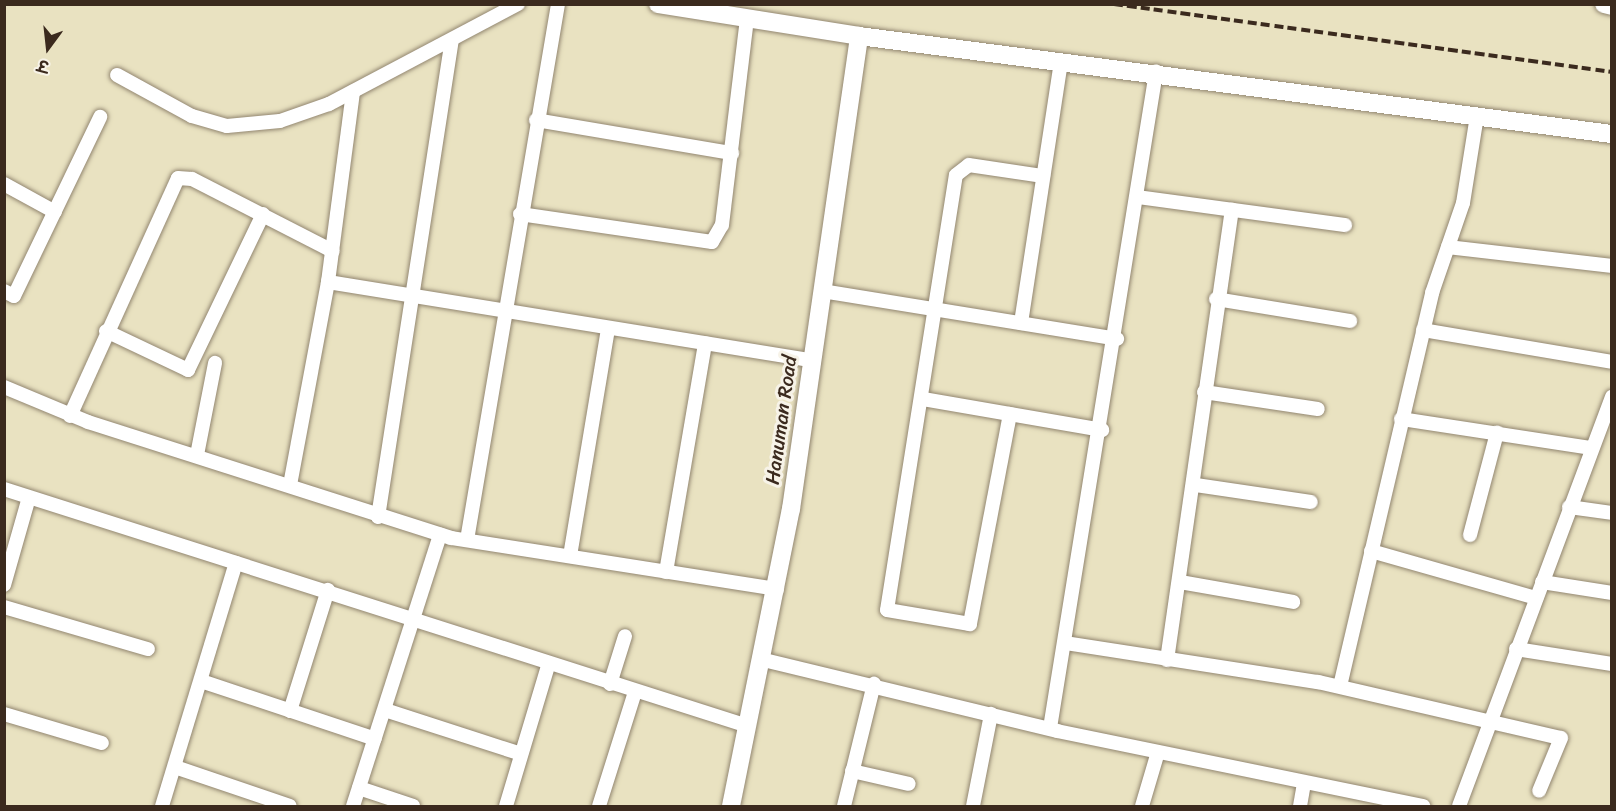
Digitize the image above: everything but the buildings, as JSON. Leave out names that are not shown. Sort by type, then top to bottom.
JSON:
[{"type":"street","points":[[117,75],[192,116],[227,126],[280,121],[353,92],[413,55],[452,41],[518,4]]},
{"type":"street","points":[[467,540],[520,214],[558,4]]},
{"type":"street","points":[[658,4],[859,36],[1156,72],[1611,134]]},
{"type":"street","points":[[1604,4],[1611,6]]},
{"type":"street","points":[[520,214],[712,242],[722,225],[747,18]]},
{"type":"street","name":"Hanuman Road","points":[[731,807],[764,660],[777,589],[859,36]]},
{"type":"street","points":[[378,518],[416,297],[452,41]]},
{"type":"street","points":[[1022,323],[1061,62]]},
{"type":"street","points":[[1050,728],[1117,339],[1156,72]]},
{"type":"street","points":[[290,484],[333,251],[353,92]]},
{"type":"street","points":[[1340,686],[1423,330],[1463,203],[1477,116]]},
{"type":"street","points":[[4,291],[14,296],[100,117]]},
{"type":"street","points":[[536,120],[732,153]]},
{"type":"street","points":[[1010,414],[975,610],[970,624],[887,610],[923,399],[935,309],[961,167],[1044,176]]},
{"type":"street","points":[[70,416],[106,331],[178,178],[192,179],[333,251]]},
{"type":"street","points":[[4,184],[55,212]]},
{"type":"street","points":[[1138,197],[1346,225]]},
{"type":"street","points":[[1167,660],[1196,485],[1204,392],[1216,299],[1232,210]]},
{"type":"street","points":[[106,331],[188,369],[263,214]]},
{"type":"street","points":[[1448,247],[1611,266]]},
{"type":"street","points":[[328,282],[608,330],[812,360]]},
{"type":"street","points":[[822,291],[1117,339]]},
{"type":"street","points":[[1216,299],[1350,321]]},
{"type":"street","points":[[570,556],[608,330]]},
{"type":"street","points":[[1423,330],[1611,362]]},
{"type":"street","points":[[666,572],[705,343]]},
{"type":"street","points":[[197,455],[216,363]]},
{"type":"street","points":[[5,390],[70,416],[290,484],[378,518],[440,535],[777,589]]},
{"type":"street","points":[[1204,392],[1318,409]]},
{"type":"street","points":[[923,399],[1102,430]]},
{"type":"street","points":[[1459,807],[1590,448],[1610,406]]},
{"type":"street","points":[[1401,419],[1590,448]]},
{"type":"street","points":[[1470,536],[1497,434]]},
{"type":"street","points":[[1196,485],[1311,502]]},
{"type":"street","points":[[4,489],[328,590],[610,684],[748,726]]},
{"type":"street","points":[[4,585],[29,497]]},
{"type":"street","points":[[1569,507],[1611,513]]},
{"type":"street","points":[[353,807],[440,535]]},
{"type":"street","points":[[1371,551],[1536,598]]},
{"type":"street","points":[[162,807],[236,563]]},
{"type":"street","points":[[1180,582],[1293,602]]},
{"type":"street","points":[[1542,582],[1611,593]]},
{"type":"street","points":[[290,711],[328,590]]},
{"type":"street","points":[[4,607],[148,649]]},
{"type":"street","points":[[610,684],[625,636]]},
{"type":"street","points":[[1065,643],[1340,686],[1562,738],[1539,791]]},
{"type":"street","points":[[1516,649],[1611,664]]},
{"type":"street","points":[[764,660],[874,684],[1050,728],[1417,806]]},
{"type":"street","points":[[506,807],[549,663]]},
{"type":"street","points":[[201,681],[375,739]]},
{"type":"street","points":[[844,807],[874,684]]},
{"type":"street","points":[[599,807],[635,692]]},
{"type":"street","points":[[385,710],[521,754]]},
{"type":"street","points":[[4,714],[102,744]]},
{"type":"street","points":[[973,807],[991,714]]},
{"type":"street","points":[[1142,807],[1158,752]]},
{"type":"street","points":[[175,767],[258,801],[290,807]]},
{"type":"street","points":[[852,771],[909,784]]},
{"type":"street","points":[[1300,807],[1304,783]]},
{"type":"street","points":[[359,788],[413,807]]},
{"type":"railway","points":[[1114,4],[1612,72]]}]
